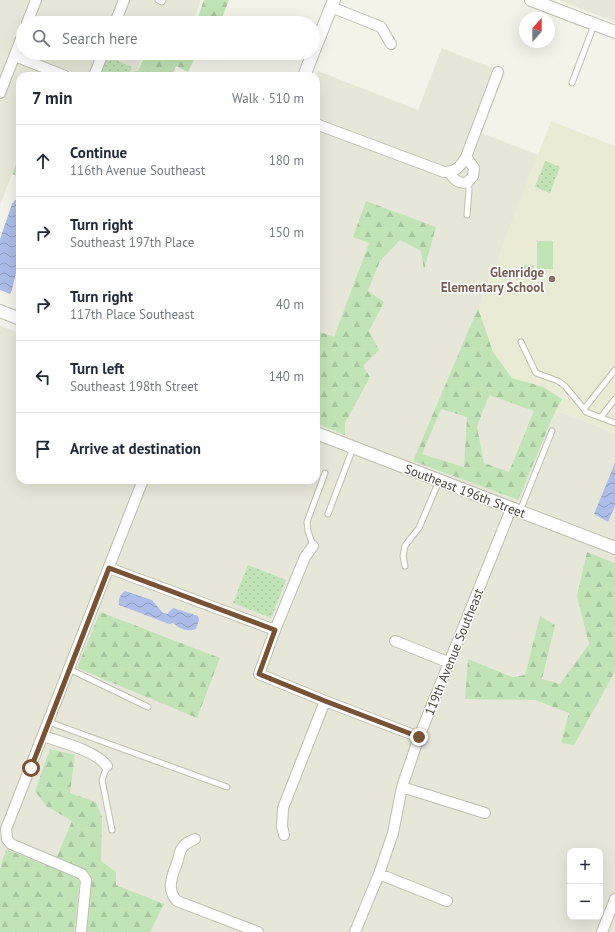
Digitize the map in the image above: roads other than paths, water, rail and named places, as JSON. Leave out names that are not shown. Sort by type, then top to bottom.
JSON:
[{"type":"street","points":[[30,16],[36,0]]},
{"type":"street","points":[[118,16],[124,0]]},
{"type":"street","points":[[532,0],[615,32]]},
{"type":"street","points":[[320,36],[333,4],[381,27],[391,44]]},
{"type":"street","points":[[0,93],[15,56]]},
{"type":"street","points":[[25,60],[55,72]]},
{"type":"street","points":[[96,72],[100,60]]},
{"type":"street","points":[[306,72],[310,60]]},
{"type":"street","points":[[320,126],[444,172],[453,171],[460,167],[466,157],[498,72]]},
{"type":"street","points":[[449,172],[456,181],[463,184],[468,182],[473,176],[474,168],[466,157]]},
{"type":"street","points":[[0,311],[16,317]]},
{"type":"street","name":"Southeast 196th Street","points":[[320,435],[615,548]]},
{"type":"street","points":[[81,932],[86,880],[82,874],[11,844],[7,839],[6,829],[141,484]]},
{"type":"street","name":"119th Avenue Southeast","points":[[355,932],[379,874],[393,833],[402,787],[419,737],[515,510]]},
{"type":"street","points":[[313,546],[305,557],[275,630],[259,674],[419,737]]},
{"type":"street","points":[[109,568],[275,630]]},
{"type":"street","points":[[395,641],[450,663]]},
{"type":"street","points":[[284,835],[282,826],[283,808],[325,701]]},
{"type":"street","points":[[43,736],[92,754],[100,758],[107,766]]},
{"type":"street","points":[[402,787],[485,813]]},
{"type":"street","points":[[195,839],[181,849],[172,877],[172,895],[177,901],[258,932]]},
{"type":"street","points":[[379,874],[447,901]]},
{"type":"street","points":[[602,932],[615,899]]},
{"type":"lane","points":[[158,0],[162,2],[163,0]]},
{"type":"lane","points":[[572,83],[594,24]]},
{"type":"lane","points":[[467,215],[469,190],[468,182]]},
{"type":"lane","points":[[521,342],[536,373],[558,381],[565,386],[586,412],[615,423]]},
{"type":"lane","points":[[584,409],[615,370]]},
{"type":"lane","points":[[601,417],[615,400]]},
{"type":"lane","points":[[515,510],[552,431]]},
{"type":"lane","points":[[328,514],[353,448]]},
{"type":"lane","points":[[313,546],[308,531],[307,522],[325,473]]},
{"type":"lane","points":[[404,566],[403,556],[406,546],[419,528],[439,481]]},
{"type":"lane","points":[[69,669],[148,707]]},
{"type":"lane","points":[[49,722],[227,787]]},
{"type":"lane","points":[[107,766],[102,780],[112,830]]},
{"type":"water","points":[[16,200],[16,272],[10,294],[0,290],[0,239],[12,204]]},
{"type":"water","points":[[615,463],[615,506],[608,522],[594,514]]},
{"type":"water","points":[[125,591],[152,600],[163,613],[167,614],[173,608],[198,616],[199,620],[196,629],[184,629],[173,623],[169,624],[119,605],[120,597]]},
{"type":"place","name":"Glenridge Elementary School","points":[[552,279]]}]
